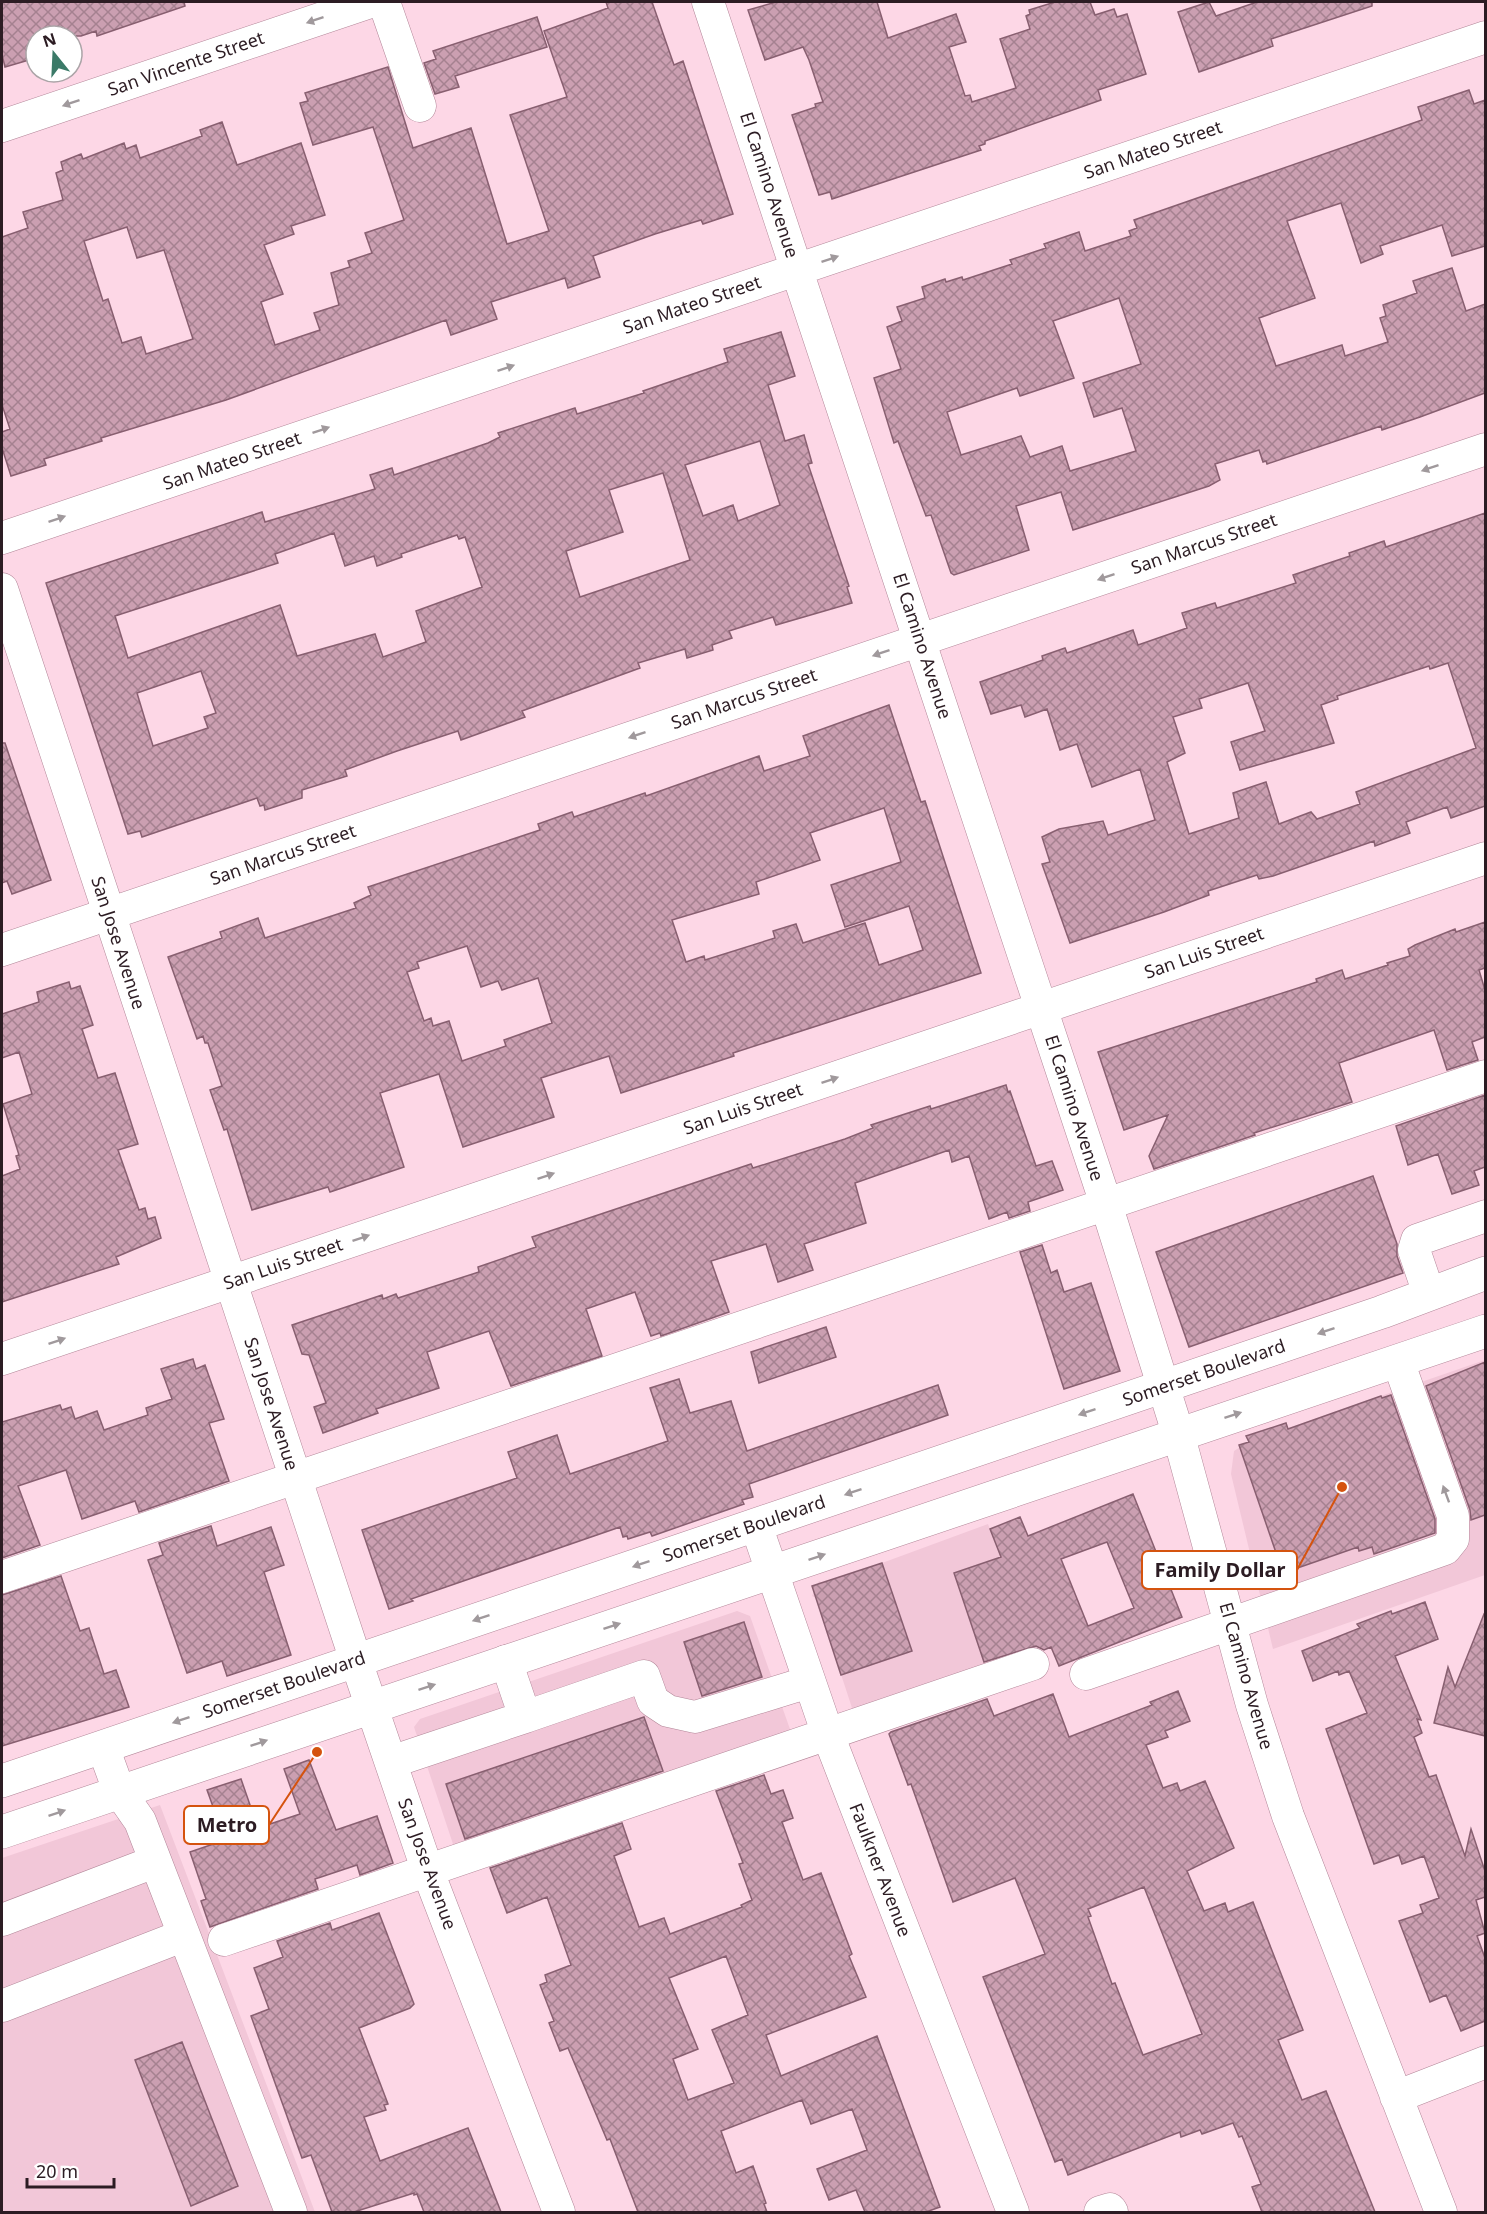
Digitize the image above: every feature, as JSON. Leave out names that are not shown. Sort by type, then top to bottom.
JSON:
[{"type":"main road","name":"Somerset Boulevard","points":[[2,1781],[1163,1387],[1485,1273]]},
{"type":"main road","points":[[2,1832],[371,1705],[773,1572],[1178,1433],[1485,1331]]},
{"type":"street","name":"San Vincente Street","points":[[2,126],[370,2]]},
{"type":"street","points":[[384,2],[430,100],[405,2]]},
{"type":"street","name":"El Camino Avenue","points":[[708,2],[1106,1204],[1178,1433],[1230,1626],[1288,1816],[1441,2212]]},
{"type":"street","name":"San Mateo Street","points":[[2,538],[1485,37]]},
{"type":"street","name":"San Marcus Street","points":[[2,950],[1485,449]]},
{"type":"street","name":"San Jose Avenue","points":[[2,589],[295,1478],[427,1869],[559,2212]]},
{"type":"street","name":"San Luis Street","points":[[2,1359],[1485,858]]},
{"type":"street","points":[[2,1577],[1485,1076]]},
{"type":"street","points":[[1429,1294],[1414,1250],[1417,1240],[1485,1216]]},
{"type":"street","points":[[1086,1674],[1230,1626],[1445,1549],[1453,1539],[1454,1516],[1398,1361]]},
{"type":"street","name":"Faulkner Avenue","points":[[756,1525],[827,1732],[1013,2212]]},
{"type":"street","points":[[506,1661],[525,1717]]},
{"type":"street","points":[[224,1940],[827,1732],[1033,1664]]},
{"type":"street","points":[[391,1762],[644,1677],[653,1701],[668,1711],[695,1717],[809,1682]]},
{"type":"street","points":[[103,1747],[119,1791],[140,1821],[182,1936],[291,2212]]},
{"type":"street","points":[[2,1920],[154,1862]]},
{"type":"street","points":[[2,2006],[182,1936]]},
{"type":"street","points":[[1396,2097],[1485,2062]]},
{"type":"street","points":[[1100,2212],[1110,2209],[1112,2212]]},
{"type":"shaded area","points":[[1485,1360],[1485,1575],[1273,1649],[1231,1474],[1234,1451],[1248,1442],[1246,1436],[1286,1423],[1288,1428]]},
{"type":"shaded area","points":[[988,1524],[1038,1652],[854,1714],[816,1598],[812,1596],[819,1581],[822,1583],[882,1563]]},
{"type":"shaded area","points":[[737,1611],[750,1616],[791,1732],[455,1850],[414,1727],[420,1719]]},
{"type":"shaded area","points":[[160,1805],[315,2212],[2,2212],[2,1858]]},
{"type":"building","points":[[2,2],[184,2],[185,6],[97,36],[96,31],[84,35],[84,24],[24,24],[24,61],[5,67],[2,55]]},
{"type":"building","points":[[606,2],[652,2],[674,65],[683,61],[733,214],[703,224],[701,220],[593,256],[600,277],[568,288],[565,278],[491,302],[497,319],[451,335],[446,320],[226,400],[101,438],[102,441],[44,459],[46,465],[11,476],[2,448],[2,432],[10,429],[2,405],[2,237],[28,228],[23,212],[63,200],[56,173],[63,170],[61,162],[81,154],[83,159],[124,143],[126,149],[136,145],[140,158],[202,136],[200,130],[222,122],[237,165],[301,143],[325,215],[291,226],[294,234],[264,245],[283,294],[261,302],[275,345],[320,330],[314,313],[339,305],[331,273],[350,267],[348,261],[372,253],[365,233],[404,220],[373,127],[313,145],[300,103],[308,101],[305,93],[388,67],[413,148],[471,128],[507,244],[549,231],[510,115],[567,97],[544,31],[608,8]],"holes":[[[127,227],[137,258],[164,250],[193,339],[146,354],[141,337],[122,343],[108,299],[103,301],[84,241]]]},
{"type":"building","points":[[776,2],[877,2],[888,38],[956,14],[966,42],[949,47],[965,96],[970,95],[972,102],[1016,88],[1000,39],[1030,29],[1026,16],[1030,14],[1029,10],[1055,2],[1090,2],[1095,15],[1114,9],[1117,17],[1127,14],[1146,74],[1098,90],[1101,100],[985,141],[985,144],[979,146],[981,150],[832,199],[830,192],[819,195],[792,115],[816,107],[815,104],[823,102],[809,60],[803,47],[765,60],[748,10]]},
{"type":"building","points":[[1209,2],[1216,16],[1257,2],[1372,2],[1372,6],[1271,39],[1273,46],[1199,72],[1178,12]]},
{"type":"building","points":[[537,17],[547,47],[455,76],[459,87],[435,94],[424,63],[436,59],[433,51]]},
{"type":"building","points":[[1469,90],[1474,104],[1485,100],[1485,246],[1452,256],[1442,225],[1380,246],[1383,254],[1361,263],[1341,203],[1287,221],[1315,298],[1259,318],[1276,366],[1342,345],[1345,356],[1388,342],[1380,318],[1386,316],[1383,305],[1417,293],[1413,281],[1452,268],[1466,311],[1485,304],[1485,393],[1382,430],[1381,426],[1267,464],[1266,461],[1263,462],[1259,450],[1215,464],[1220,480],[1209,486],[1073,530],[1061,492],[1016,506],[1029,550],[954,575],[951,573],[931,515],[926,516],[898,441],[894,443],[874,378],[901,369],[887,327],[902,321],[897,307],[925,298],[922,287],[945,279],[946,282],[962,277],[963,280],[1012,264],[1010,260],[1046,248],[1044,244],[1079,232],[1085,251],[1131,236],[1129,231],[1137,228],[1134,220],[1422,120],[1418,107]],"holes":[[[1119,298],[1141,364],[1083,383],[1094,417],[1122,408],[1136,451],[1070,471],[1062,446],[1030,457],[1021,436],[961,455],[947,412],[1017,388],[1020,396],[1074,378],[1053,321]]]},
{"type":"building","points":[[781,332],[795,376],[768,385],[785,441],[804,435],[812,463],[808,464],[849,586],[847,587],[852,603],[776,625],[773,617],[729,631],[732,638],[712,645],[713,650],[687,658],[685,649],[638,663],[640,668],[522,711],[525,717],[461,740],[458,731],[397,751],[345,770],[347,776],[302,790],[302,798],[265,810],[264,805],[260,806],[257,798],[142,837],[140,831],[128,834],[46,583],[262,512],[265,522],[375,489],[370,475],[392,468],[394,475],[488,443],[500,437],[498,433],[575,408],[577,414],[644,393],[643,391],[728,362],[724,349]],"holes":[[[760,441],[780,505],[738,521],[733,505],[703,516],[685,465]],[[663,473],[690,560],[580,597],[566,551],[623,532],[609,490]],[[334,533],[345,566],[374,556],[377,566],[402,557],[401,554],[457,535],[459,539],[465,537],[482,587],[416,611],[426,642],[383,657],[375,634],[297,656],[280,605],[128,658],[115,616],[278,563],[275,554]],[[201,671],[216,713],[204,717],[208,728],[153,746],[137,693]]]},
{"type":"building","points":[[1485,513],[1485,806],[1451,818],[1447,807],[1406,822],[1410,833],[1375,846],[1374,841],[1273,876],[1259,879],[1257,875],[1208,891],[1209,895],[1164,912],[1070,943],[1042,864],[1050,862],[1042,837],[1059,829],[1103,821],[1108,835],[1155,820],[1140,769],[1092,787],[1077,744],[1060,750],[1047,709],[1025,717],[1021,705],[991,714],[980,682],[1043,660],[1042,656],[1065,648],[1067,653],[1133,630],[1138,645],[1187,628],[1182,613],[1215,603],[1217,608],[1296,583],[1293,575],[1350,556],[1349,553],[1384,541],[1386,547]],"holes":[[[1448,663],[1476,748],[1356,792],[1360,804],[1317,819],[1311,812],[1279,824],[1266,782],[1233,793],[1239,818],[1189,834],[1167,762],[1185,753],[1173,717],[1202,708],[1199,699],[1248,683],[1265,731],[1231,742],[1240,770],[1334,743],[1321,705],[1338,699],[1337,696],[1429,666],[1430,669]]]},
{"type":"building","points":[[889,705],[921,802],[925,801],[981,973],[733,1053],[734,1056],[621,1093],[609,1056],[541,1078],[554,1117],[463,1147],[439,1074],[380,1093],[404,1167],[330,1192],[328,1187],[252,1210],[227,1129],[224,1130],[210,1090],[222,1086],[208,1043],[205,1043],[203,1036],[197,1039],[168,957],[222,938],[220,932],[258,918],[265,938],[356,908],[354,903],[371,895],[368,887],[540,830],[538,824],[572,812],[574,817],[645,793],[646,796],[759,756],[764,771],[810,756],[803,736]],"holes":[[[884,808],[901,862],[831,885],[845,927],[909,906],[923,950],[879,965],[865,923],[803,943],[796,924],[773,931],[775,938],[705,960],[704,956],[686,962],[672,920],[759,894],[756,882],[820,860],[810,833]],[[467,946],[481,987],[498,981],[502,990],[538,978],[552,1023],[504,1040],[506,1046],[462,1061],[449,1021],[433,1026],[431,1018],[424,1021],[407,972],[419,968],[417,962]]]},
{"type":"building","points":[[2,743],[5,743],[51,880],[12,894],[7,881],[2,883]]},
{"type":"building","points":[[1485,922],[1485,968],[1479,970],[1485,990],[1485,1037],[1472,1042],[1478,1060],[1447,1070],[1434,1030],[1339,1063],[1352,1102],[1254,1133],[1255,1135],[1154,1169],[1149,1156],[1168,1115],[1124,1130],[1098,1052],[1317,982],[1316,979],[1342,970],[1345,979],[1388,965],[1387,963],[1410,956],[1408,949],[1415,945],[1455,929],[1456,932]]},
{"type":"building","points":[[69,982],[71,989],[80,986],[93,1025],[82,1029],[98,1078],[115,1073],[138,1144],[118,1150],[139,1210],[145,1208],[148,1219],[155,1217],[161,1238],[116,1257],[119,1264],[2,1302],[2,1176],[20,1169],[16,1156],[19,1155],[3,1104],[32,1094],[19,1052],[2,1058],[2,1014],[39,1002],[37,992]]},
{"type":"building","points":[[1006,1085],[1036,1166],[1052,1161],[1063,1190],[1028,1202],[1030,1211],[1009,1218],[1007,1212],[989,1219],[969,1156],[952,1162],[949,1150],[855,1183],[866,1223],[804,1244],[813,1270],[778,1282],[766,1244],[711,1261],[729,1312],[661,1336],[660,1333],[651,1336],[635,1292],[586,1309],[602,1356],[511,1386],[489,1331],[427,1352],[439,1388],[376,1409],[378,1413],[323,1433],[314,1407],[326,1403],[309,1355],[302,1354],[292,1325],[382,1295],[383,1299],[396,1294],[398,1298],[479,1272],[478,1267],[536,1247],[532,1237],[751,1164],[753,1168],[845,1139],[873,1128],[871,1125],[930,1106],[931,1109]]},
{"type":"building","points":[[1485,1095],[1485,1167],[1474,1171],[1479,1185],[1452,1194],[1438,1154],[1408,1165],[1396,1126]]},
{"type":"building","points":[[1373,1176],[1397,1244],[1397,1256],[1403,1273],[1189,1347],[1156,1252]]},
{"type":"building","points":[[1042,1245],[1051,1273],[1057,1270],[1064,1292],[1091,1283],[1120,1371],[1064,1389],[1020,1252]]},
{"type":"building","points":[[826,1327],[836,1357],[759,1383],[751,1352]]},
{"type":"building","points":[[193,1359],[196,1369],[205,1365],[224,1419],[209,1423],[229,1481],[139,1512],[135,1501],[82,1519],[66,1470],[18,1486],[40,1545],[2,1558],[2,1422],[60,1405],[62,1410],[71,1407],[75,1419],[97,1411],[104,1430],[148,1415],[146,1408],[172,1399],[161,1369]]},
{"type":"building","points":[[1485,1362],[1485,1515],[1471,1520],[1470,1510],[1426,1386]]},
{"type":"building","points":[[679,1379],[690,1413],[731,1401],[747,1451],[938,1385],[948,1415],[749,1484],[753,1497],[742,1500],[744,1504],[652,1536],[650,1532],[628,1539],[627,1536],[623,1537],[620,1527],[411,1599],[413,1601],[389,1609],[362,1530],[517,1478],[508,1452],[557,1435],[570,1474],[668,1441],[650,1388]]},
{"type":"building","points":[[1391,1395],[1435,1519],[1435,1533],[1374,1554],[1372,1547],[1359,1551],[1358,1547],[1283,1573],[1239,1445],[1249,1442],[1246,1436],[1286,1423],[1288,1429],[1381,1396],[1382,1398]]},
{"type":"building","points":[[1133,1494],[1182,1617],[1059,1666],[1051,1647],[1044,1650],[1036,1646],[984,1662],[954,1573],[1001,1557],[990,1529],[1020,1517],[1028,1536]],"holes":[[[1107,1542],[1134,1608],[1088,1626],[1061,1559]]]},
{"type":"building","points":[[211,1526],[217,1546],[271,1527],[284,1565],[264,1572],[291,1655],[227,1676],[222,1661],[187,1673],[148,1560],[163,1555],[159,1543]]},
{"type":"building","points":[[882,1563],[912,1651],[841,1675],[812,1586]]},
{"type":"building","points":[[61,1576],[80,1631],[89,1628],[104,1674],[116,1670],[129,1707],[2,1746],[2,1595]]},
{"type":"building","points":[[1425,1602],[1438,1639],[1395,1656],[1421,1720],[1417,1719],[1422,1733],[1414,1737],[1429,1777],[1436,1775],[1465,1856],[1471,1829],[1485,1871],[1485,1897],[1476,1900],[1485,1933],[1477,1936],[1485,1958],[1485,2021],[1461,2031],[1446,1995],[1430,2002],[1399,1921],[1423,1913],[1420,1905],[1439,1898],[1424,1856],[1402,1864],[1399,1855],[1374,1864],[1326,1729],[1367,1713],[1349,1671],[1339,1675],[1338,1671],[1313,1681],[1302,1651],[1360,1628],[1357,1624],[1391,1611],[1392,1614]]},
{"type":"building","points":[[1484,1614],[1485,1736],[1434,1723],[1448,1667],[1455,1687]]},
{"type":"building","points":[[744,1622],[762,1677],[702,1696],[684,1642]]},
{"type":"building","points":[[1178,1691],[1190,1721],[1165,1731],[1168,1737],[1146,1745],[1163,1788],[1177,1783],[1180,1791],[1205,1781],[1234,1848],[1187,1871],[1204,1911],[1225,1903],[1228,1912],[1253,1902],[1303,2030],[1278,2040],[1302,2100],[1326,2091],[1375,2212],[1262,2212],[1252,2187],[1261,2184],[1242,2136],[1239,2137],[1233,2123],[1202,2134],[1200,2130],[1181,2137],[1180,2132],[1068,2175],[1062,2159],[1055,2162],[983,1977],[1045,1954],[1015,1878],[953,1902],[911,1784],[908,1785],[889,1734],[987,1699],[994,1716],[1053,1694],[1069,1737],[1152,1705],[1150,1702]],"holes":[[[1144,1887],[1202,2034],[1143,2055],[1115,1983],[1112,1984],[1088,1917],[1091,1916],[1088,1909]]]},
{"type":"building","points":[[644,1717],[663,1771],[465,1839],[446,1784]]},
{"type":"building","points":[[309,1760],[336,1830],[377,1816],[393,1863],[360,1875],[357,1865],[315,1879],[318,1889],[210,1927],[201,1901],[206,1899],[190,1852],[225,1840],[207,1790],[241,1779],[258,1828],[300,1814],[284,1769]]},
{"type":"building","points":[[764,1775],[771,1794],[783,1790],[793,1818],[782,1822],[803,1880],[821,1873],[852,1954],[849,1956],[866,1997],[766,2035],[781,2076],[877,2036],[940,2207],[926,2212],[865,2212],[856,2190],[829,2200],[817,2169],[867,2150],[852,2109],[811,2124],[802,2100],[721,2131],[736,2173],[753,2166],[767,2212],[638,2212],[610,2139],[607,2140],[568,2048],[560,2051],[549,2023],[554,2021],[540,1985],[547,1982],[545,1975],[571,1965],[547,1897],[507,1913],[490,1868],[622,1823],[631,1849],[614,1856],[639,1927],[664,1918],[670,1934],[742,1907],[741,1905],[752,1900],[739,1864],[743,1863],[716,1791]],"holes":[[[726,1956],[748,2015],[712,2030],[734,2083],[688,2100],[673,2059],[698,2049],[669,1978]]]},
{"type":"building","points":[[379,1913],[414,2004],[410,2008],[359,2028],[388,2104],[384,2105],[386,2110],[364,2117],[380,2161],[468,2128],[501,2212],[424,2212],[417,2194],[414,2195],[414,2193],[354,2212],[332,2212],[311,2155],[302,2158],[251,2016],[269,2009],[254,1968],[283,1957],[277,1941],[330,1923],[332,1930]]},
{"type":"building","points":[[182,2042],[238,2186],[191,2206],[135,2060]]},
{"type":"place","name":"Family Dollar","points":[[1342,1487]]},
{"type":"place","name":"Metro","points":[[317,1752]]}]
